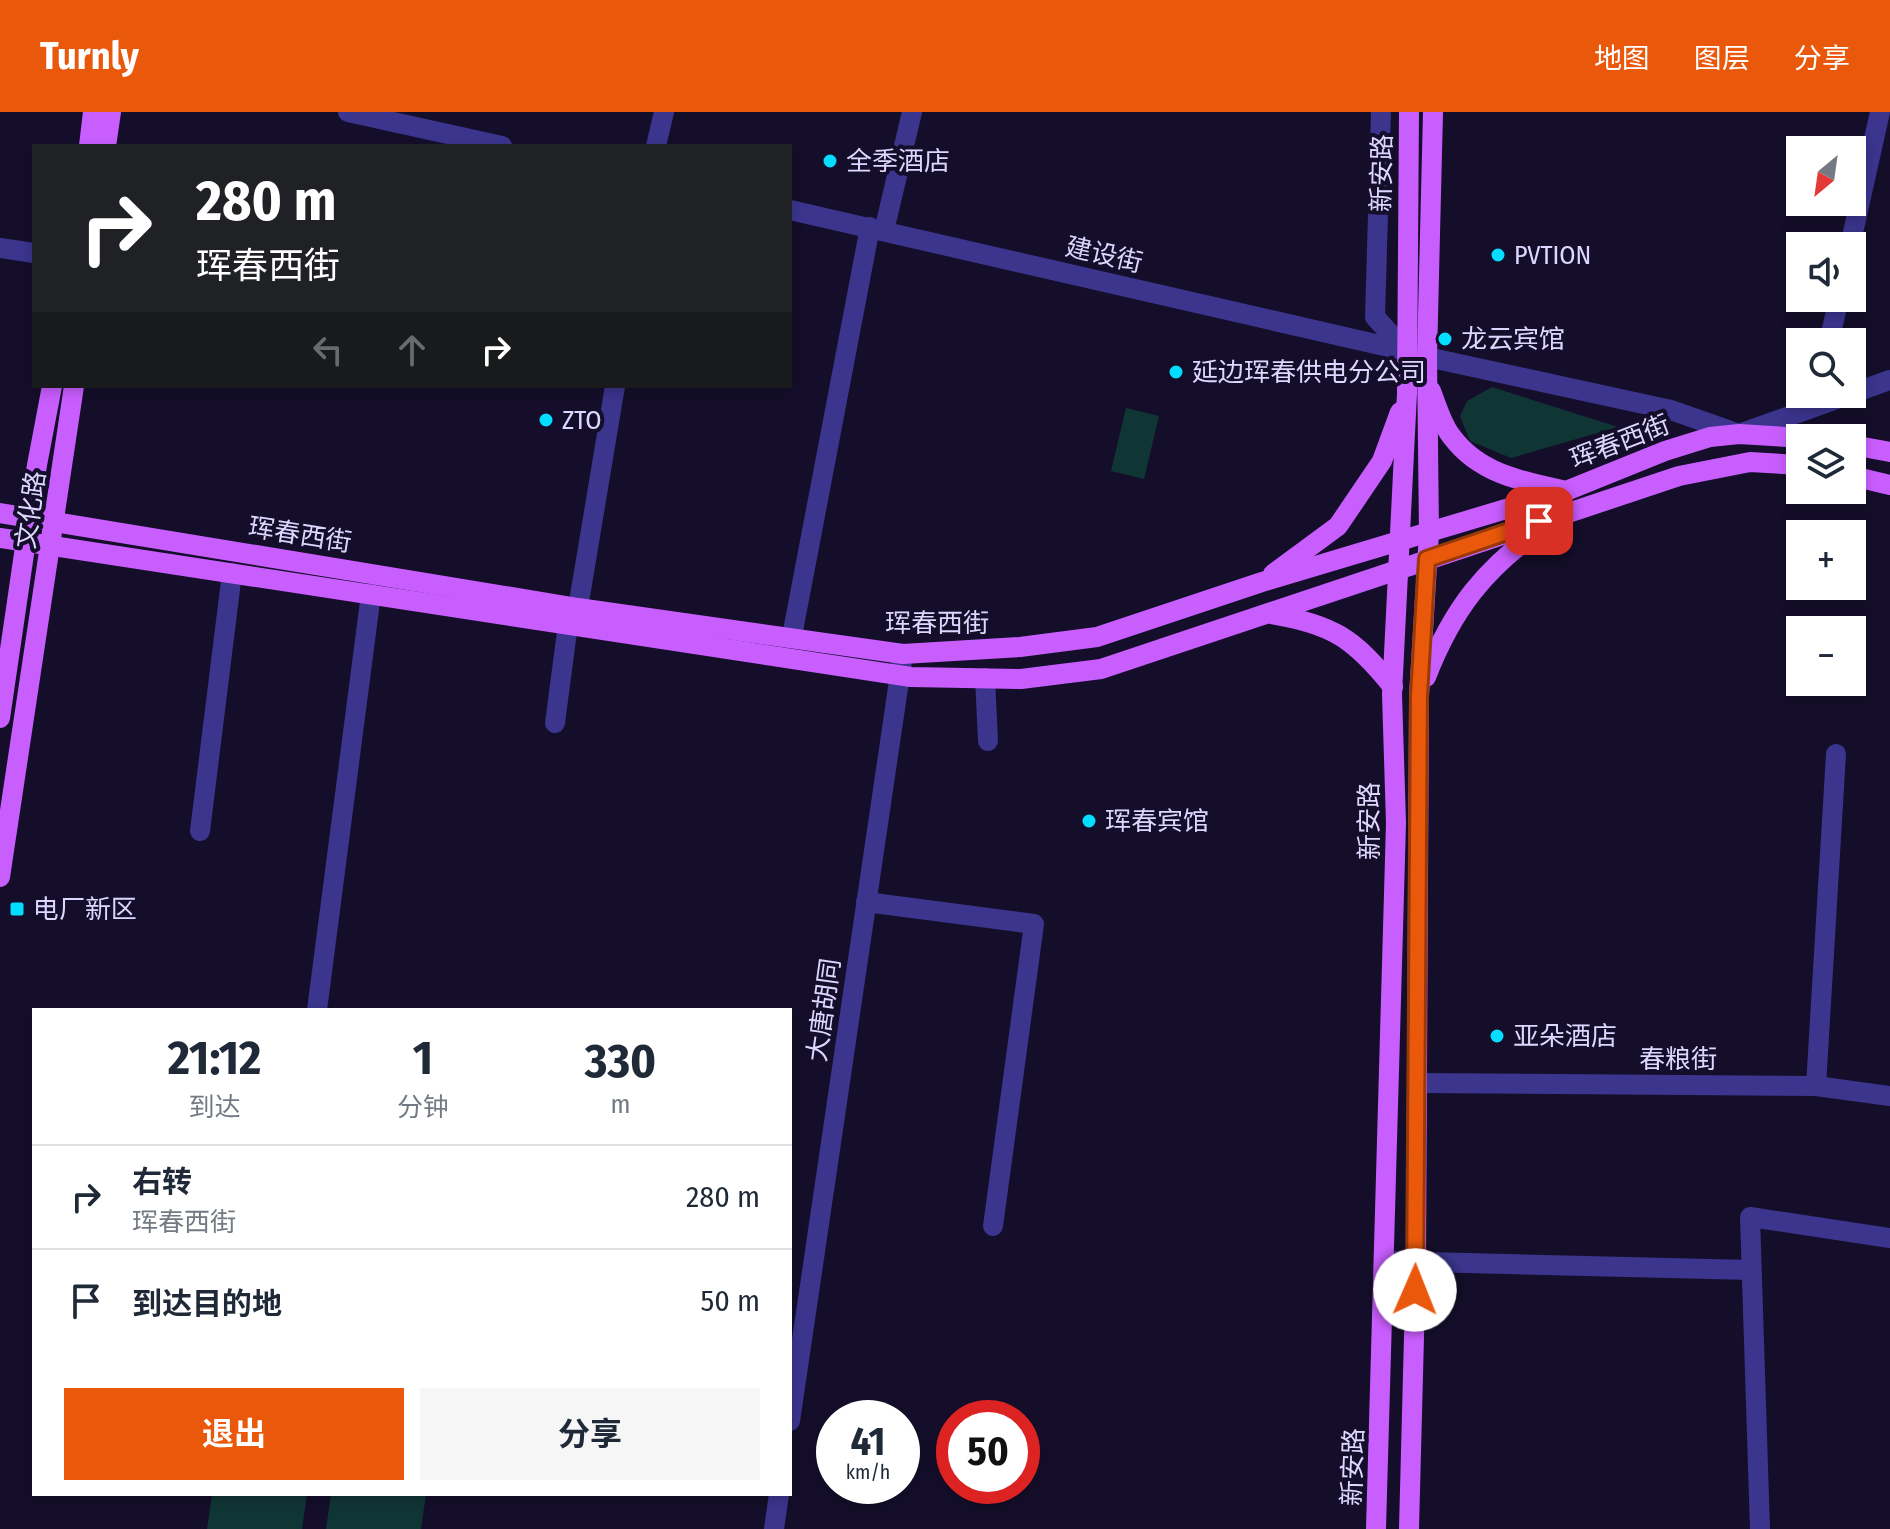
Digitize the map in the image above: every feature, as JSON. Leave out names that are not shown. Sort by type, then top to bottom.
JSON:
[{"type":"main road","points":[[89,144],[93,112]]},
{"type":"main road","points":[[106,144],[111,112]]},
{"type":"main road","name":"新安路","points":[[1376,1529],[1386,1261],[1396,823],[1393,687],[1407,393],[1409,112]]},
{"type":"main road","name":"新安路","points":[[1409,1529],[1416,1260],[1419,696],[1429,533],[1427,357],[1433,112]]},
{"type":"main road","points":[[1419,696],[1441,639],[1484,575],[1567,501],[1515,480],[1471,456],[1450,436],[1428,383]]},
{"type":"main road","name":"文化路","points":[[0,718],[52,388]]},
{"type":"main road","name":"文化路","points":[[0,877],[53,546],[74,388]]},
{"type":"main road","points":[[1262,582],[1338,526],[1382,461],[1407,393]]},
{"type":"main road","name":"珲春西街","points":[[0,513],[900,675],[1021,679],[1101,669],[1400,569],[1567,501],[1665,451],[1710,437],[1739,434],[1786,437]]},
{"type":"main road","points":[[1866,448],[1890,452]]},
{"type":"main road","name":"珲春西街","points":[[0,538],[371,594],[792,636],[903,654],[1020,647],[1097,637],[1401,540],[1693,473],[1750,462],[1786,464]]},
{"type":"main road","points":[[1866,479],[1890,485]]},
{"type":"main road","points":[[1267,613],[1313,621],[1348,637],[1393,687]]},
{"type":"main road","points":[[1396,823],[1418,820]]},
{"type":"street","points":[[348,112],[493,144]]},
{"type":"street","points":[[656,144],[664,112]]},
{"type":"street","points":[[792,636],[877,229],[912,112]]},
{"type":"street","points":[[1381,112],[1375,317],[1406,351]]},
{"type":"street","points":[[1853,232],[1880,112]]},
{"type":"street","name":"建设街","points":[[792,210],[1406,351]]},
{"type":"street","points":[[0,248],[32,253]]},
{"type":"street","points":[[1427,357],[1671,410],[1739,434],[1800,408]]},
{"type":"street","points":[[1866,387],[1890,380]]},
{"type":"street","points":[[555,723],[615,388]]},
{"type":"street","points":[[200,831],[232,573]]},
{"type":"street","points":[[317,1008],[371,594]]},
{"type":"street","name":"大唐胡同","points":[[792,1407],[903,654]]},
{"type":"street","points":[[985,678],[988,741]]},
{"type":"street","points":[[1816,1086],[1836,754]]},
{"type":"street","points":[[866,902],[1034,924],[993,1226]]},
{"type":"street","name":"春粮街","points":[[1417,1083],[1816,1086],[1890,1096]]},
{"type":"street","points":[[1760,1529],[1750,1217],[1890,1238]]},
{"type":"street","points":[[1386,1261],[1751,1270]]},
{"type":"street","points":[[774,1529],[779,1496]]},
{"type":"green space","points":[[1492,387],[1618,427],[1511,458],[1470,441],[1460,416],[1467,401]]},
{"type":"green space","points":[[1126,408],[1159,416],[1144,479],[1111,471]]},
{"type":"green space","points":[[212,1496],[307,1496],[302,1529],[207,1529]]},
{"type":"green space","points":[[331,1496],[426,1496],[421,1529],[326,1529]]},
{"type":"place","name":"全季酒店","points":[[830,161]]},
{"type":"place","name":"PVTION","points":[[1498,255]]},
{"type":"place","name":"龙云宾馆","points":[[1445,339]]},
{"type":"place","name":"延边珲春供电分公司","points":[[1176,372]]},
{"type":"place","name":"ZTO","points":[[546,420]]},
{"type":"place","name":"珲春宾馆","points":[[1089,821]]},
{"type":"place","name":"电厂新区","points":[[17,909]]},
{"type":"place","name":"亚朵酒店","points":[[1497,1036]]},
{"type":"route","points":[[1415,1290],[1419,696],[1427,559],[1539,521]]}]
